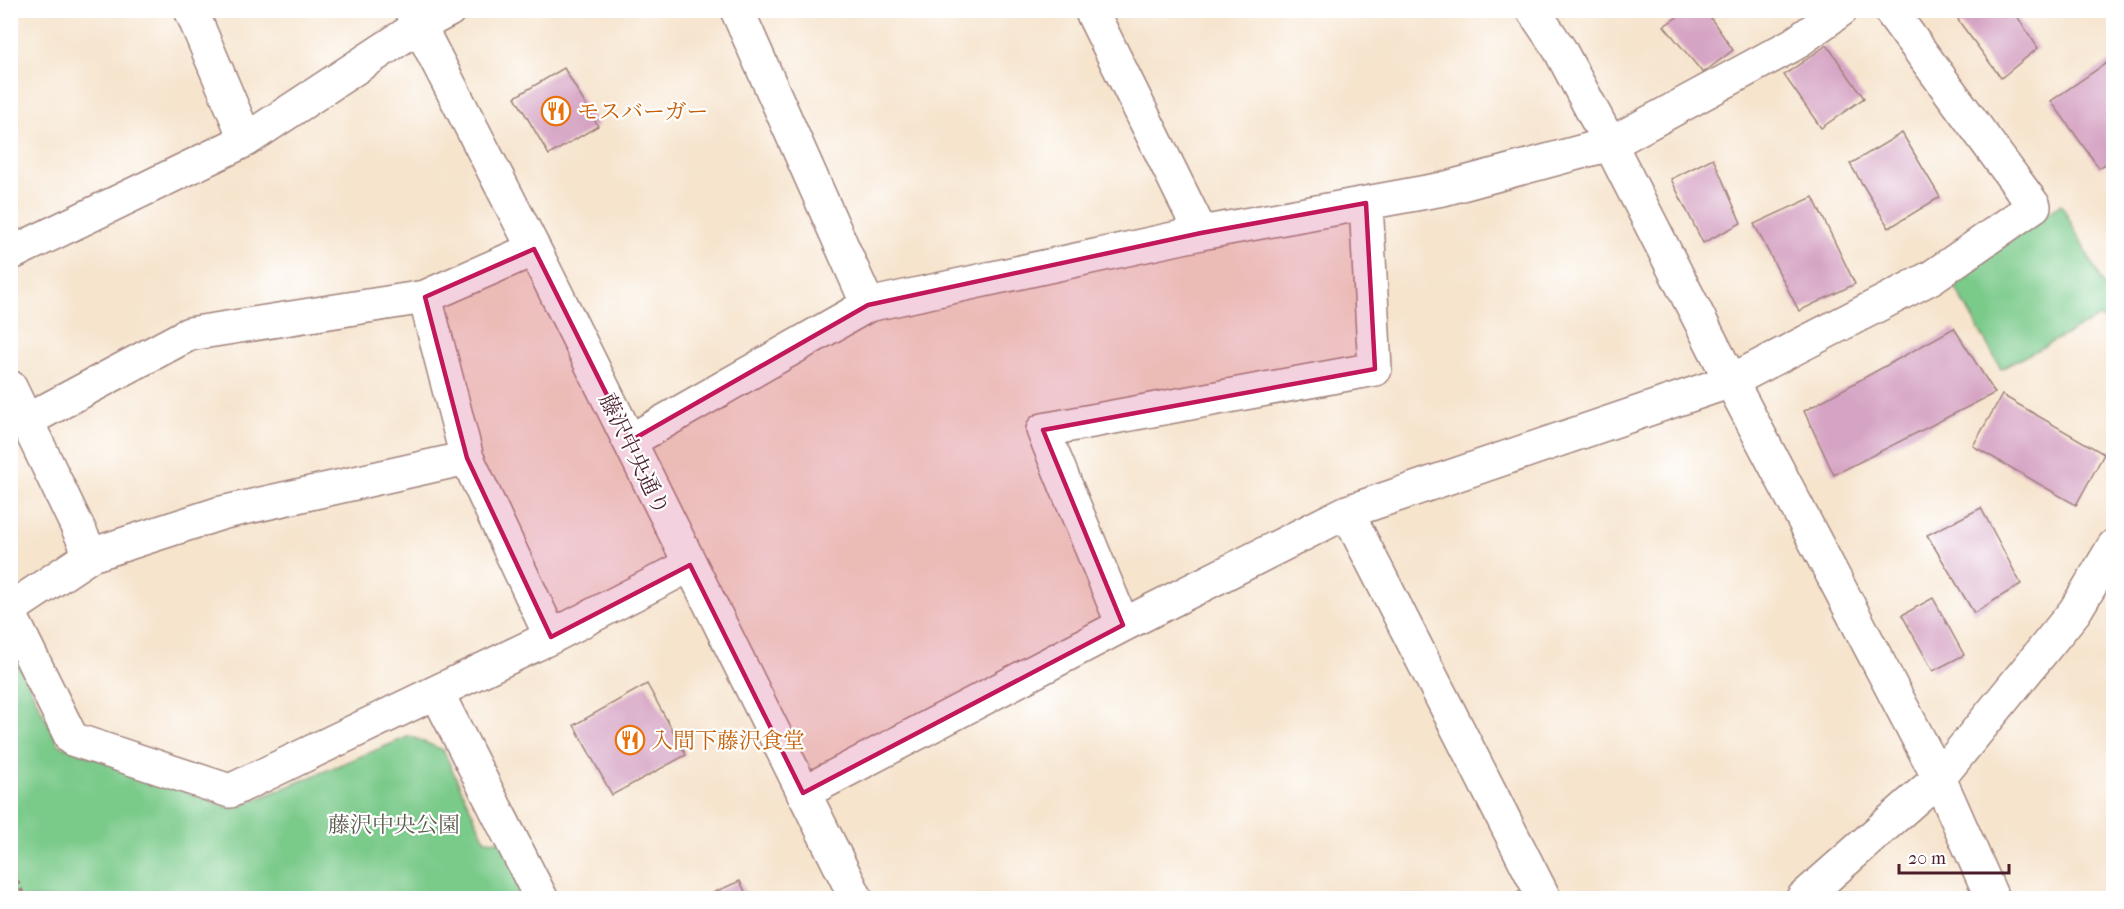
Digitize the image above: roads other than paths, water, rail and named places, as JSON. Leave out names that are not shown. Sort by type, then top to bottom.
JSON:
[{"type":"street","points":[[191,10],[246,140]]},
{"type":"street","points":[[10,254],[246,140],[415,18],[449,10]]},
{"type":"street","points":[[737,10],[868,305]]},
{"type":"street","points":[[1091,10],[1201,232]]},
{"type":"street","points":[[1533,10],[1560,50],[1610,144],[1939,778],[1992,898]]},
{"type":"street","points":[[630,441],[868,305],[1201,232],[1443,189],[1610,144],[1794,44],[1841,10]]},
{"type":"street","points":[[803,793],[1123,624],[1347,512],[1731,381],[1932,277],[2034,206],[1890,10]]},
{"type":"street","name":"藤沢中央通り","points":[[415,18],[534,249],[856,898]]},
{"type":"street","points":[[1123,624],[1043,430],[1375,369],[1366,203]]},
{"type":"street","points":[[26,421],[189,334],[424,297],[534,249]]},
{"type":"street","points":[[424,297],[467,458],[551,637]]},
{"type":"street","points":[[10,387],[91,555]]},
{"type":"street","points":[[10,609],[91,555],[221,513],[467,458]]},
{"type":"street","points":[[1347,512],[1544,898]]},
{"type":"street","points":[[1803,898],[1939,778],[2075,611],[2114,546]]},
{"type":"street","points":[[10,614],[72,739],[230,791],[551,637],[690,565]]},
{"type":"street","points":[[437,693],[541,898]]},
{"type":"place","name":"モスバーガー","points":[[556,111]]},
{"type":"place","name":"入間下藤沢食堂","points":[[630,740]]},
{"type":"park label","name":"藤沢中央公園","points":[[394,824]]}]
